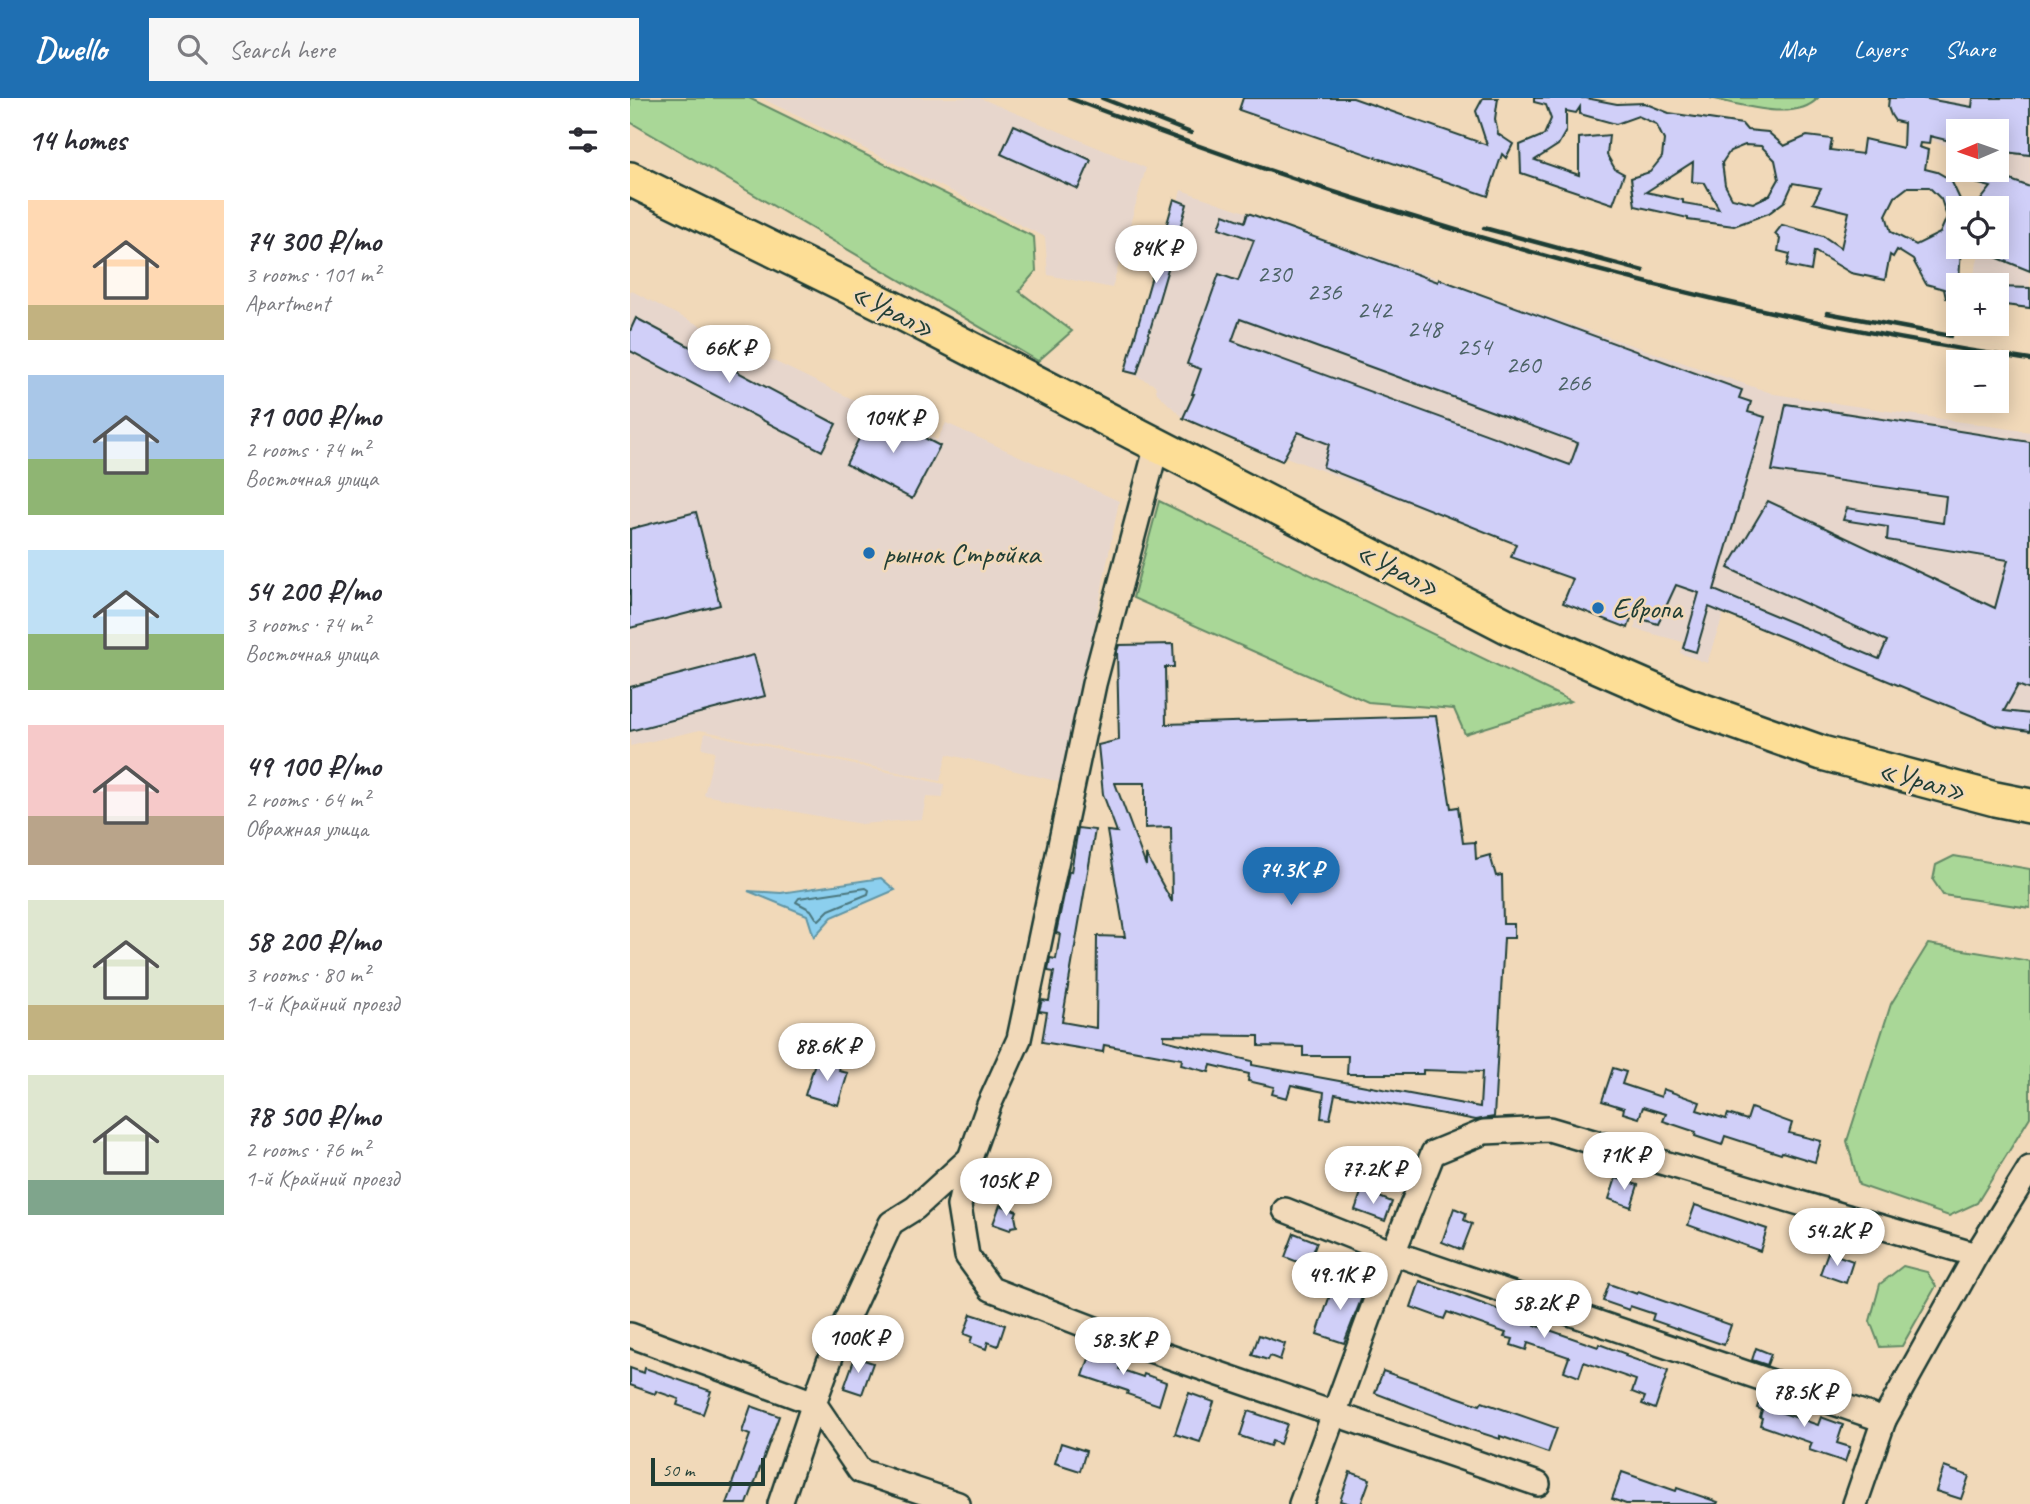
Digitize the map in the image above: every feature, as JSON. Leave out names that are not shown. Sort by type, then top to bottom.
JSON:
[{"type":"highway","name":"«Урал»","points":[[630,161],[794,261]]},
{"type":"highway","name":"«Урал»","points":[[630,179],[903,314],[1511,628],[1687,705],[1822,753],[2030,806]]},
{"type":"street","points":[[1157,445],[1094,684],[1019,1039],[989,1105],[970,1158],[959,1206],[967,1256],[991,1289],[1147,1349],[1538,1484]]},
{"type":"street","points":[[1301,1504],[1393,1253],[1433,1153],[1484,1132],[1549,1129],[1976,1255]]},
{"type":"street","points":[[779,1504],[838,1340],[891,1223],[915,1208],[970,1158]]},
{"type":"street","points":[[1855,1504],[1884,1420],[1976,1255],[2030,1168]]},
{"type":"street","points":[[1285,1210],[1393,1253],[1884,1420]]},
{"type":"street","points":[[630,1335],[814,1403],[859,1471],[958,1504]]},
{"type":"shaded area","points":[[765,98],[980,98],[1146,168],[1112,288],[1048,275],[1045,237]]},
{"type":"shaded area","points":[[1889,98],[2030,98],[2030,300],[2009,296],[2009,273],[1974,273],[1978,259],[2009,259],[2009,196],[1984,196],[1980,182],[2009,182],[2009,119],[1946,119],[1946,146],[1914,132],[1888,107]]},
{"type":"shaded area","points":[[1181,190],[1774,394],[2030,432],[2030,733],[1995,727],[1724,613],[1707,663],[1680,653],[1683,642],[1635,629],[1637,602],[1511,557],[1516,544],[1183,418],[1157,393],[1155,385],[1130,373]]},
{"type":"shaded area","name":"рынок Стройка","points":[[630,290],[937,440],[946,423],[1119,501],[1064,783],[947,754],[940,781],[700,730],[630,746]]},
{"type":"shaded area","points":[[705,733],[944,784],[943,798],[926,797],[922,819],[861,824],[704,795],[715,751],[702,748]]},
{"type":"green space","points":[[630,98],[749,98],[1034,237],[1036,271],[1019,291],[1072,331],[1038,361],[630,122]]},
{"type":"green space","points":[[1710,98],[1818,98],[1808,105],[1781,111]]},
{"type":"green space","points":[[1159,501],[1571,701],[1465,734],[1454,709],[1368,702],[1133,598]]},
{"type":"green space","points":[[1954,856],[2030,869],[2030,908],[1943,895],[1933,880],[1936,865]]},
{"type":"green space","points":[[1928,944],[2030,961],[2030,1117],[1977,1203],[1949,1216],[1859,1185],[1847,1141],[1891,1004]]},
{"type":"green space","points":[[1903,1266],[1927,1272],[1936,1286],[1902,1346],[1880,1347],[1870,1321],[1880,1284]]},
{"type":"water","points":[[881,878],[895,890],[832,917],[814,937],[807,915],[748,891],[781,893]]},
{"type":"building","points":[[1243,98],[1353,98],[1487,145],[1476,111],[1483,98],[1498,98],[1495,119],[1498,134],[1513,144],[1506,158],[1502,154],[1488,196],[1239,110]]},
{"type":"building","points":[[1534,98],[1586,98],[1617,104],[1644,103],[1669,113],[1742,124],[1747,130],[1768,132],[1784,146],[1807,136],[1832,139],[1830,150],[1862,154],[1864,139],[1903,148],[1904,123],[1895,121],[1891,115],[1889,98],[1922,98],[1972,107],[1973,98],[2030,98],[2030,155],[2009,152],[2009,119],[1946,119],[1946,140],[1930,136],[1929,144],[1920,143],[1919,147],[1928,150],[1925,169],[1946,177],[1946,182],[1952,182],[1958,196],[1946,196],[1946,214],[1941,199],[1929,187],[1908,187],[1895,197],[1886,215],[1891,232],[1916,245],[1940,233],[1946,219],[1946,259],[1960,259],[1960,273],[1946,273],[1946,298],[1944,289],[1926,284],[1913,260],[1897,250],[1893,257],[1890,255],[1885,280],[1851,273],[1814,251],[1811,271],[1787,266],[1790,254],[1778,251],[1780,239],[1775,234],[1782,225],[1823,236],[1841,248],[1849,212],[1813,203],[1821,188],[1793,183],[1785,201],[1769,213],[1734,226],[1688,220],[1635,206],[1631,178],[1650,172],[1662,157],[1664,140],[1656,124],[1638,116],[1616,124],[1580,114],[1580,107],[1576,113],[1566,111],[1566,131],[1558,145],[1535,160],[1579,175],[1579,138],[1609,135],[1607,155],[1615,169],[1624,174],[1613,204],[1521,173],[1520,145],[1544,135],[1551,119],[1546,105],[1534,102]],"holes":[[[1745,145],[1761,146],[1775,160],[1779,179],[1770,195],[1753,203],[1732,198],[1725,185],[1722,163],[1730,151]],[[1693,162],[1692,182],[1705,183],[1719,209],[1683,203],[1683,200],[1646,192]]]},
{"type":"building","points":[[1014,125],[1091,160],[1078,189],[1001,154]]},
{"type":"building","points":[[2009,179],[2030,187],[2030,271],[2000,259],[2009,259],[2009,196],[1984,196],[1991,187],[1971,182],[2009,182]]},
{"type":"building","points":[[1174,199],[1187,204],[1137,374],[1125,371]]},
{"type":"building","points":[[1248,213],[1438,282],[1439,279],[1742,390],[1739,398],[1751,402],[1748,412],[1765,417],[1714,590],[1879,659],[1887,641],[1728,568],[1768,501],[1995,608],[2008,560],[1887,540],[1888,527],[1843,520],[1847,508],[1943,523],[1946,496],[1772,471],[1786,404],[2030,442],[2030,690],[2018,685],[2004,711],[2030,714],[2030,731],[1997,726],[1709,607],[1696,652],[1683,648],[1699,593],[1676,585],[1658,624],[1632,616],[1628,628],[1563,603],[1573,579],[1511,557],[1516,544],[1323,467],[1329,444],[1298,432],[1282,461],[1183,418],[1201,369],[1187,364],[1219,274],[1238,281],[1254,240],[1219,228],[1224,214],[1245,222]],"holes":[[[1240,319],[1578,443],[1570,465],[1232,341]]]},
{"type":"building","points":[[2009,287],[2030,288],[2030,308],[2009,305]]},
{"type":"building","points":[[636,318],[836,424],[822,451],[630,351],[630,331]]},
{"type":"building","points":[[873,411],[940,446],[912,499],[846,464]]},
{"type":"building","points":[[696,512],[720,605],[630,628],[630,529]]},
{"type":"building","points":[[1173,644],[1174,667],[1165,667],[1166,724],[1436,716],[1451,808],[1458,807],[1463,843],[1475,842],[1476,859],[1490,855],[1496,876],[1502,875],[1503,924],[1514,924],[1514,938],[1504,938],[1494,1117],[1476,1120],[1335,1094],[1330,1119],[1321,1118],[1324,1092],[1291,1085],[1287,1098],[1272,1094],[1274,1087],[1248,1081],[1249,1074],[1211,1065],[1209,1072],[1181,1065],[1182,1059],[1104,1045],[1103,1052],[1042,1042],[1047,1012],[1039,1011],[1042,1000],[1049,1001],[1054,972],[1048,971],[1050,958],[1056,959],[1060,934],[1056,933],[1069,871],[1071,872],[1078,828],[1095,830],[1062,1022],[1096,1028],[1097,936],[1125,937],[1107,831],[1117,832],[1103,794],[1098,745],[1119,740],[1119,645]],"holes":[[[1115,783],[1145,783],[1145,828],[1171,827],[1172,902],[1146,855],[1146,866]],[[1164,1035],[1259,1036],[1259,1046],[1303,1047],[1303,1056],[1348,1056],[1347,1074],[1423,1074],[1423,1070],[1482,1072],[1480,1107],[1252,1065],[1252,1061],[1164,1040]]]},
{"type":"building","points":[[754,655],[765,696],[630,731],[630,687]]},
{"type":"building","points":[[825,1061],[840,1065],[839,1071],[848,1073],[838,1105],[805,1095],[815,1063],[824,1066]]},
{"type":"building","points":[[1613,1068],[1626,1072],[1622,1084],[1661,1097],[1663,1089],[1700,1102],[1697,1110],[1726,1119],[1728,1114],[1747,1120],[1751,1108],[1792,1123],[1789,1133],[1821,1141],[1815,1162],[1725,1136],[1722,1145],[1695,1136],[1696,1132],[1663,1121],[1666,1114],[1643,1107],[1639,1118],[1623,1113],[1624,1108],[1602,1101]]},
{"type":"building","points":[[1616,1178],[1638,1185],[1631,1207],[1609,1199]]},
{"type":"building","points":[[1362,1190],[1392,1202],[1385,1221],[1355,1210]]},
{"type":"building","points":[[1000,1205],[1017,1211],[1017,1226],[1011,1227],[1010,1230],[993,1224]]},
{"type":"building","points":[[1695,1205],[1767,1229],[1760,1251],[1688,1225]]},
{"type":"building","points":[[1454,1208],[1466,1213],[1464,1220],[1472,1224],[1462,1250],[1442,1242]]},
{"type":"building","points":[[1294,1233],[1317,1242],[1308,1266],[1285,1257]]},
{"type":"building","points":[[1828,1252],[1853,1261],[1846,1283],[1820,1274]]},
{"type":"building","points":[[1335,1280],[1364,1292],[1344,1343],[1317,1334]]},
{"type":"building","points":[[1420,1281],[1535,1325],[1598,1347],[1599,1344],[1668,1371],[1655,1409],[1642,1404],[1645,1397],[1632,1392],[1636,1380],[1584,1362],[1579,1377],[1564,1371],[1569,1357],[1528,1343],[1526,1350],[1511,1345],[1513,1339],[1504,1337],[1506,1333],[1447,1312],[1444,1319],[1411,1307]]},
{"type":"building","points":[[1609,1284],[1731,1325],[1724,1345],[1652,1320],[1654,1314],[1630,1306],[1629,1310],[1603,1301]]},
{"type":"building","points":[[971,1314],[1005,1325],[998,1346],[988,1342],[986,1349],[970,1343],[972,1337],[964,1334]]},
{"type":"building","points":[[1259,1335],[1285,1344],[1280,1360],[1270,1356],[1268,1360],[1252,1355]]},
{"type":"building","points":[[1093,1347],[1114,1354],[1112,1361],[1121,1364],[1119,1369],[1166,1382],[1159,1405],[1083,1376]]},
{"type":"building","points":[[1756,1348],[1771,1354],[1767,1365],[1752,1360]]},
{"type":"building","points":[[855,1357],[873,1363],[862,1394],[844,1388]]},
{"type":"building","points":[[630,1368],[644,1373],[645,1368],[711,1391],[703,1414],[677,1405],[679,1399],[630,1385]]},
{"type":"building","points":[[1383,1371],[1480,1405],[1482,1402],[1557,1428],[1548,1453],[1500,1436],[1500,1439],[1472,1430],[1375,1393]]},
{"type":"building","points":[[1189,1393],[1214,1402],[1200,1442],[1175,1434]]},
{"type":"building","points":[[1762,1393],[1775,1398],[1773,1402],[1782,1405],[1780,1412],[1818,1425],[1821,1417],[1843,1425],[1837,1443],[1850,1447],[1845,1462],[1809,1450],[1812,1443],[1760,1425],[1762,1410],[1757,1408]]},
{"type":"building","points":[[751,1406],[779,1416],[747,1504],[727,1504],[750,1435],[742,1432]]},
{"type":"building","points":[[1248,1411],[1287,1424],[1280,1444],[1272,1441],[1270,1446],[1240,1436]]},
{"type":"building","points":[[1061,1443],[1086,1451],[1080,1471],[1055,1463]]},
{"type":"building","points":[[1944,1467],[1969,1476],[1961,1499],[1936,1491]]},
{"type":"building","points":[[1350,1472],[1370,1479],[1361,1504],[1340,1501]]},
{"type":"building","points":[[1622,1472],[1718,1502],[1626,1504],[1612,1499]]},
{"type":"railway","points":[[1069,98],[1304,182],[1543,255],[1663,287],[1785,315],[1907,340],[2030,360]]},
{"type":"railway","points":[[1102,98],[1191,133]]},
{"type":"railway","points":[[1484,228],[1643,271]]},
{"type":"railway","points":[[1827,313],[1946,335]]},
{"type":"place","name":"рынок Стройка","points":[[869,553]]},
{"type":"place","name":"Европа","points":[[1598,608]]}]
